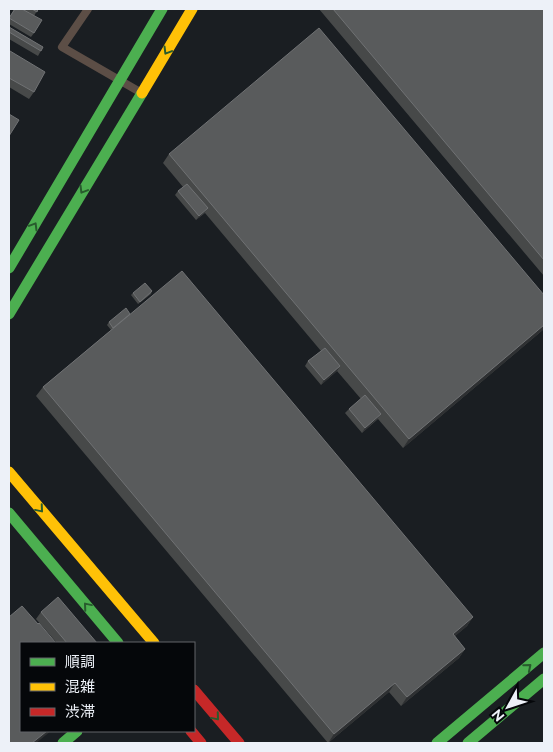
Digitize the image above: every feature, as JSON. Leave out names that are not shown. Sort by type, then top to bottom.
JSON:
[{"type":"street","points":[[9,268],[162,9]]},
{"type":"street","points":[[9,314],[192,9]]},
{"type":"street","points":[[9,472],[153,642]]},
{"type":"street","points":[[9,513],[117,642]]},
{"type":"street","points":[[437,743],[544,653]]},
{"type":"street","points":[[468,743],[544,678]]},
{"type":"street","points":[[195,691],[239,743]]},
{"type":"street","points":[[63,743],[76,732]]},
{"type":"street","points":[[192,732],[201,743]]},
{"type":"lane","points":[[88,9],[62,47],[142,92]]},
{"type":"building","points":[[15,9],[22,9],[42,20],[34,33],[9,18]]},
{"type":"building","points":[[333,9],[544,9],[544,260]]},
{"type":"building","points":[[9,27],[43,47],[41,51],[9,32]]},
{"type":"building","points":[[319,28],[544,295],[544,325],[409,439],[169,154]]},
{"type":"building","points":[[10,51],[45,72],[34,92],[9,78]]},
{"type":"building","points":[[9,114],[19,120],[9,136]]},
{"type":"building","points":[[187,184],[208,208],[199,216],[178,191]]},
{"type":"building","points":[[182,271],[473,617],[453,634],[465,649],[407,697],[395,683],[334,734],[43,387]]},
{"type":"building","points":[[145,283],[152,291],[140,302],[133,293]]},
{"type":"building","points":[[126,308],[130,314],[113,328],[109,322]]},
{"type":"building","points":[[325,348],[340,366],[324,380],[308,361]]},
{"type":"building","points":[[365,395],[381,414],[365,428],[349,409]]},
{"type":"building","points":[[58,597],[96,642],[66,642],[41,612]]},
{"type":"building","points":[[22,606],[55,642],[20,642],[20,732],[46,732],[32,743],[9,743],[9,617]]},
{"type":"traffic: fast","points":[[9,268],[162,9]]},
{"type":"traffic: fast","points":[[9,314],[142,93]]},
{"type":"traffic: fast","points":[[9,513],[117,642]]},
{"type":"traffic: fast","points":[[437,743],[544,653]]},
{"type":"traffic: fast","points":[[468,743],[544,679]]},
{"type":"traffic: fast","points":[[63,743],[76,732]]},
{"type":"traffic: slow","points":[[142,93],[192,9]]},
{"type":"traffic: slow","points":[[9,472],[153,642]]},
{"type":"traffic: jam","points":[[195,691],[239,743]]},
{"type":"traffic: jam","points":[[192,732],[201,743]]}]
